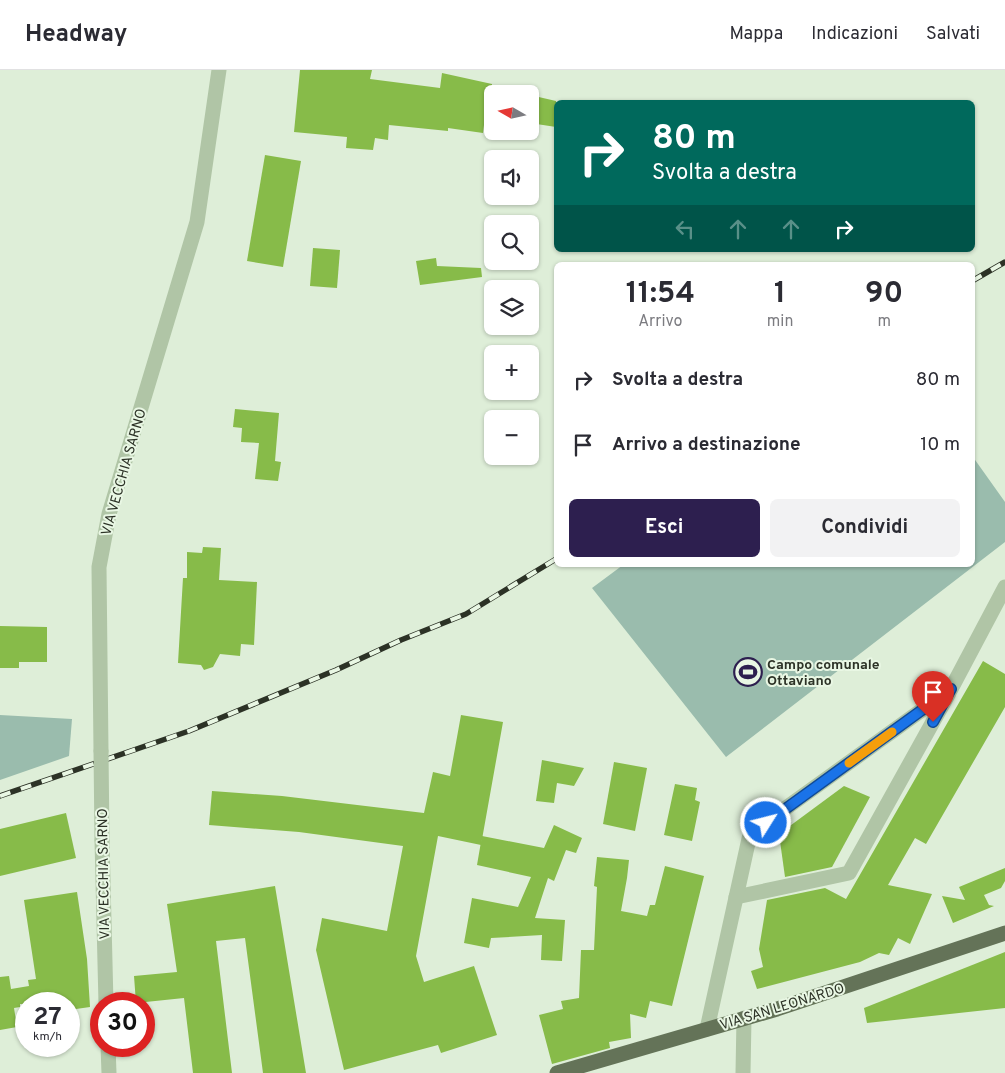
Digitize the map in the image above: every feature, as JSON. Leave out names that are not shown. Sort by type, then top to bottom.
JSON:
[{"type":"main road","name":"VIA SAN LEONARDO","points":[[557,1073],[777,1009],[1005,933]]},
{"type":"street","name":"VIA VECCHIA SARNO","points":[[106,992],[99,567],[109,514],[197,222],[219,70]]},
{"type":"street","points":[[736,896],[849,873],[1005,587]]},
{"type":"street","points":[[707,1029],[750,834],[951,689]]},
{"type":"street","points":[[743,1073],[744,1018]]},
{"type":"street","points":[[108,1057],[108,1073]]},
{"type":"green space","name":"Campo comunale Ottaviano","points":[[975,460],[1005,502],[1005,542],[975,565]]},
{"type":"green space","name":"Campo comunale Ottaviano","points":[[620,567],[973,567],[726,757],[592,588]]},
{"type":"green space","points":[[0,715],[72,719],[69,756],[0,780]]},
{"type":"building","points":[[300,70],[372,70],[370,79],[440,88],[442,73],[492,84],[484,85],[483,133],[448,128],[448,131],[389,125],[388,140],[375,138],[373,150],[346,148],[347,137],[294,132]]},
{"type":"building","points":[[539,97],[554,101],[554,127],[539,124]]},
{"type":"building","points":[[265,155],[301,161],[283,267],[247,261]]},
{"type":"building","points":[[313,248],[340,250],[337,288],[310,286]]},
{"type":"building","points":[[436,258],[437,266],[481,268],[482,277],[420,285],[416,261]]},
{"type":"building","points":[[235,409],[279,413],[275,461],[281,462],[278,481],[255,479],[259,443],[241,442],[242,428],[233,427]]},
{"type":"building","points":[[203,547],[221,548],[219,580],[257,582],[254,645],[241,644],[240,656],[220,654],[213,667],[204,670],[201,665],[178,663],[183,578],[187,578],[187,552],[202,553]]},
{"type":"building","points":[[0,626],[47,627],[47,662],[19,662],[19,668],[0,668]]},
{"type":"building","points":[[983,661],[1005,674],[1005,707],[926,844],[915,838],[888,885],[932,894],[910,944],[898,938],[889,955],[879,953],[860,962],[757,989],[751,971],[763,967],[759,949],[767,900],[825,888],[846,899]]},
{"type":"building","points":[[461,715],[503,722],[481,845],[438,836],[416,956],[424,982],[474,966],[497,1035],[441,1053],[438,1045],[344,1070],[316,950],[322,918],[387,931],[403,846],[299,832],[209,825],[212,791],[282,796],[424,813],[433,772],[450,776]]},
{"type":"building","points":[[542,760],[584,768],[574,786],[557,783],[554,803],[536,801]]},
{"type":"building","points":[[614,762],[647,768],[635,831],[603,824]]},
{"type":"building","points":[[675,784],[697,788],[695,800],[700,802],[692,841],[664,835]]},
{"type":"building","points":[[844,786],[870,797],[832,867],[785,877],[779,834]]},
{"type":"building","points":[[66,813],[76,858],[0,876],[0,829]]},
{"type":"building","points":[[554,825],[582,838],[576,853],[566,850],[554,881],[548,878],[535,918],[565,920],[562,961],[541,960],[542,935],[491,938],[489,948],[464,943],[472,898],[518,907],[531,877],[477,865],[482,836],[544,848]]},
{"type":"building","points":[[597,857],[629,860],[621,911],[647,916],[650,905],[655,905],[665,866],[704,876],[672,1006],[650,1001],[646,1018],[630,1014],[631,1038],[609,1042],[610,1048],[552,1064],[539,1015],[563,1009],[561,1001],[579,998],[581,950],[594,950],[597,887],[594,886]]},
{"type":"building","points":[[1005,868],[1005,881],[1001,888],[984,895],[989,905],[994,906],[953,923],[942,896],[965,900],[959,887]]},
{"type":"building","points":[[275,886],[306,1073],[263,1073],[245,938],[216,941],[232,1073],[193,1073],[184,998],[155,1001],[155,992],[135,992],[134,976],[177,972],[167,904]]},
{"type":"building","points":[[77,892],[87,959],[90,1007],[80,1008],[80,992],[15,992],[15,1027],[0,1030],[0,977],[9,976],[11,989],[29,986],[28,980],[36,979],[24,900]]},
{"type":"building","points":[[1005,952],[1005,1008],[867,1023],[864,1008]]},
{"type":"railway","points":[[975,279],[1005,262]]},
{"type":"railway","points":[[0,796],[189,731],[336,670],[401,640],[466,614],[554,560]]},
{"type":"slow traffic","points":[[849,763],[892,732]]},
{"type":"place","name":"Campo comunale Ottaviano","points":[[748,672]]},
{"type":"route","points":[[766,823],[951,689],[933,722]]}]
